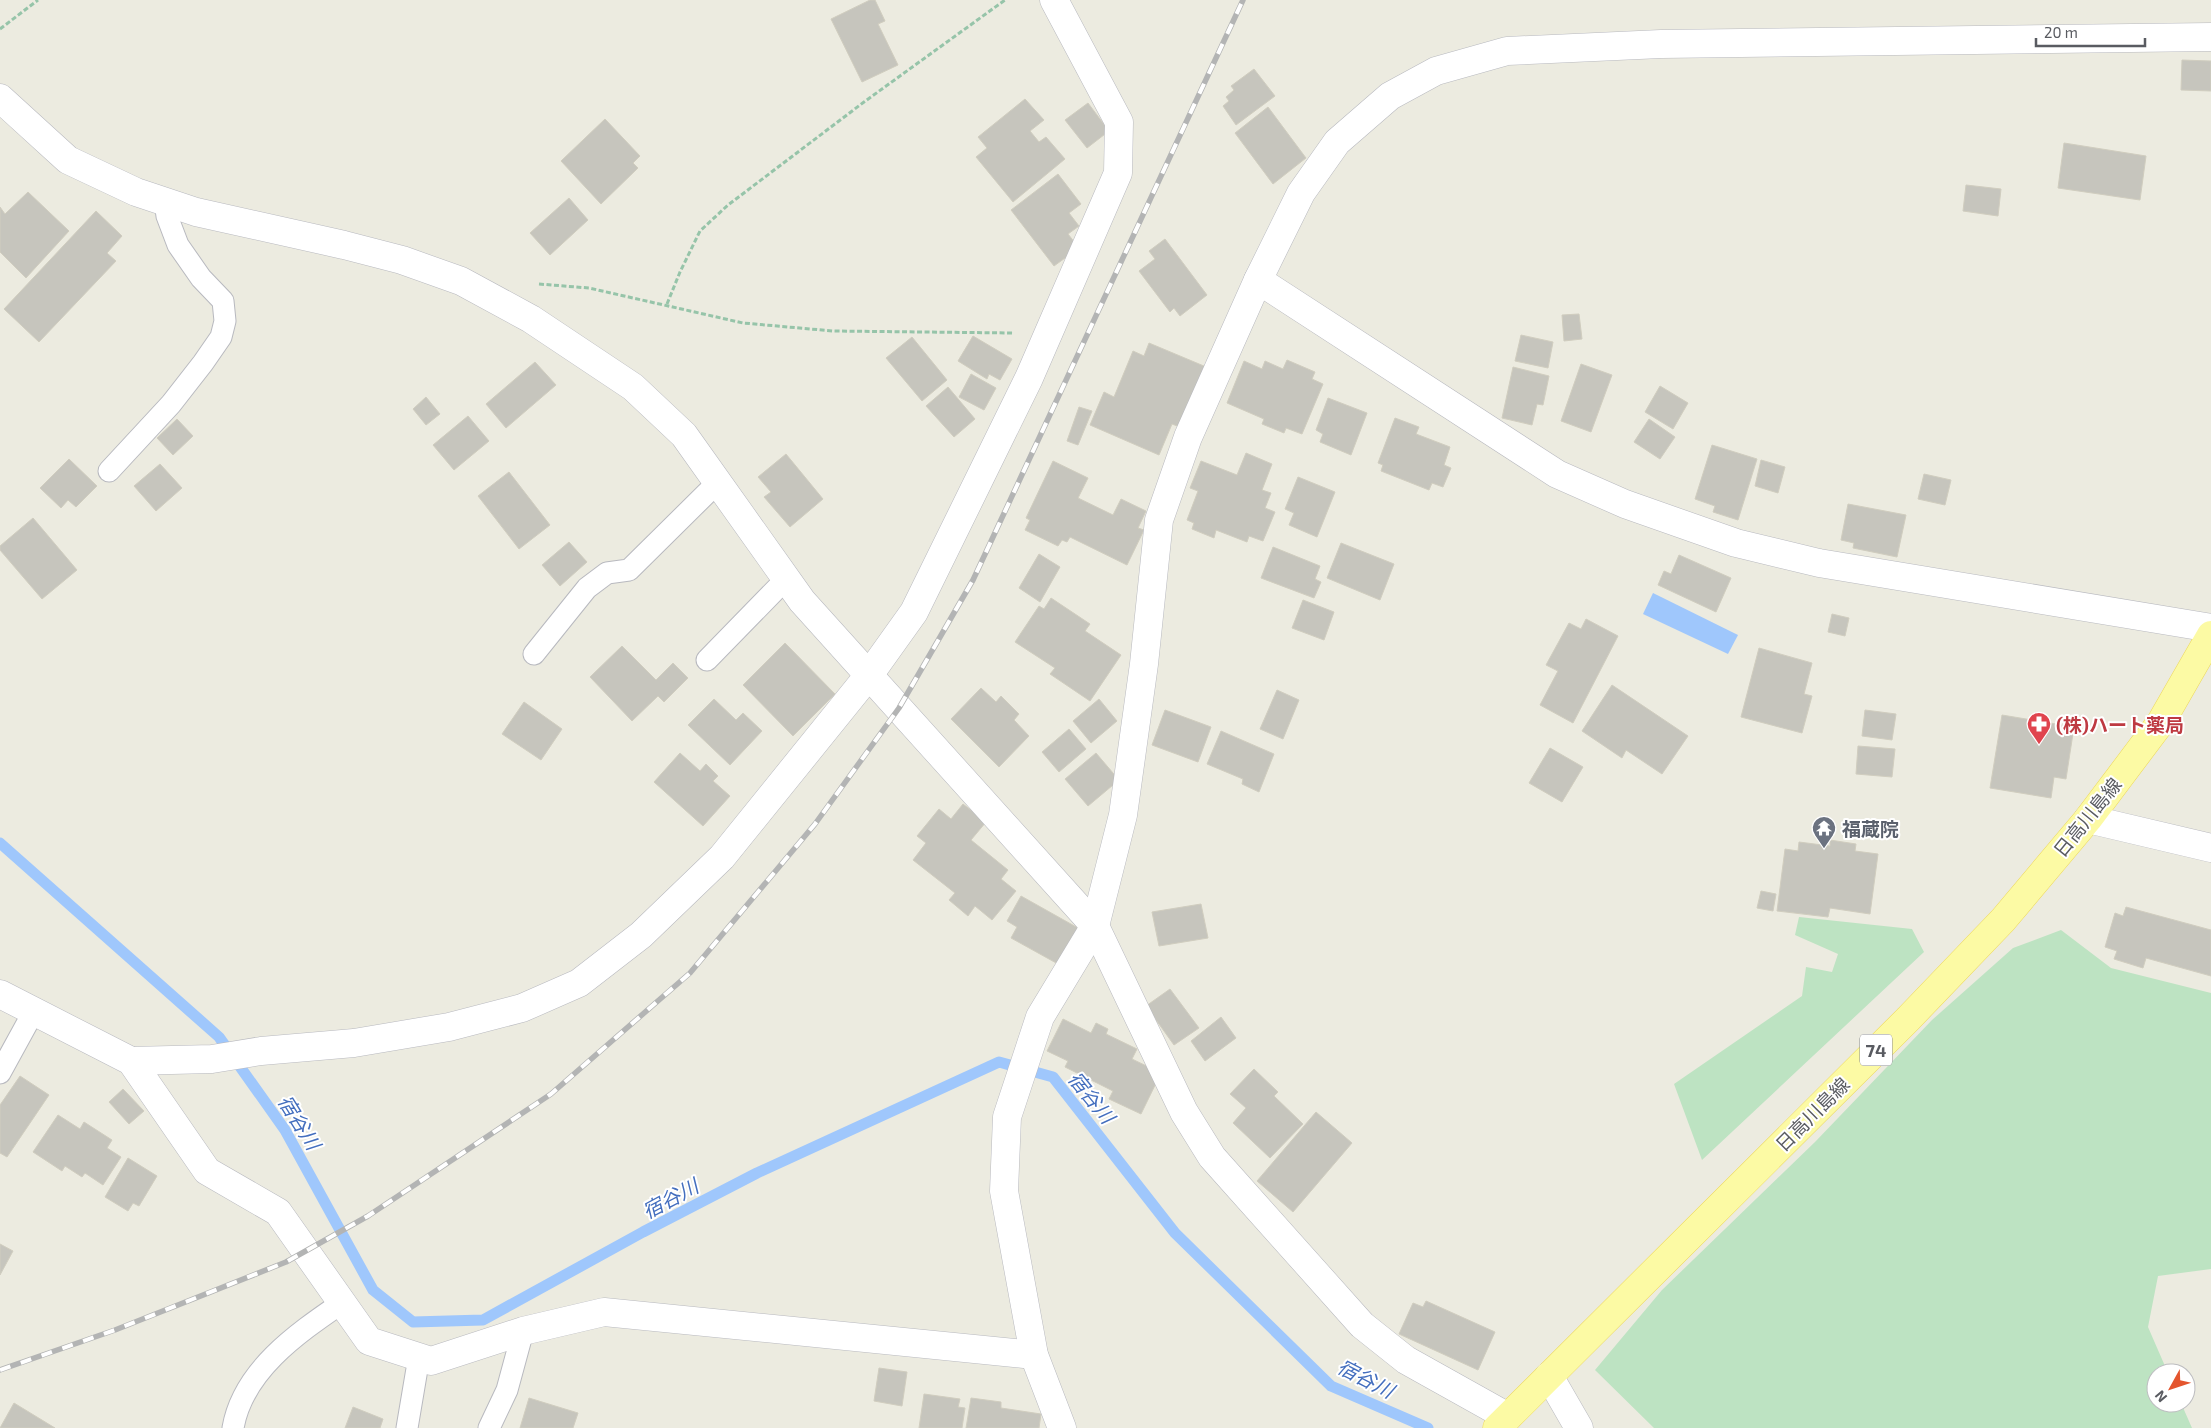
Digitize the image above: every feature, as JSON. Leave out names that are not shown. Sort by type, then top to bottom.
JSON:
[{"type":"main road","name":"日高川島線","points":[[1502,1422],[1908,1019],[2003,920],[2088,819],[2161,722],[2211,635]]},
{"type":"street","points":[[131,1061],[212,1059],[261,1051],[354,1043],[449,1027],[522,1008],[579,983],[641,935],[722,857],[869,675],[914,612],[1029,378],[1118,173],[1119,122],[1054,0]]},
{"type":"street","points":[[1062,1428],[1034,1355],[1004,1191],[1007,1117],[1040,1017],[1095,926],[1123,815],[1144,664],[1159,520],[1188,437],[1258,280],[1301,193],[1337,142],[1390,96],[1436,71],[1507,51],[1661,44],[2211,37]]},
{"type":"street","points":[[0,98],[68,160],[136,192],[196,212],[373,252],[461,281],[531,319],[633,387],[684,435],[802,601],[1095,926],[1184,1112],[1212,1157],[1362,1325],[1406,1360],[1502,1422]]},
{"type":"street","points":[[1258,280],[1557,474],[1625,504],[1736,542],[1819,562],[2211,628]]},
{"type":"street","points":[[2088,819],[2211,848]]},
{"type":"street","points":[[0,994],[131,1061],[207,1171],[278,1212],[369,1341],[431,1361],[523,1331],[604,1312],[1034,1355]]},
{"type":"street","points":[[1549,1376],[1580,1428]]},
{"type":"lane","points":[[109,471],[171,404],[221,337],[224,321],[223,301],[201,278],[178,245],[167,216],[165,202]]},
{"type":"lane","points":[[534,654],[587,588],[608,573],[629,570],[718,482]]},
{"type":"lane","points":[[707,660],[786,579]]},
{"type":"lane","points":[[0,1073],[34,1011]]},
{"type":"lane","points":[[233,1428],[249,1385],[288,1341],[343,1302]]},
{"type":"lane","points":[[489,1428],[506,1390],[523,1331]]},
{"type":"lane","points":[[407,1428],[419,1357]]},
{"type":"path","points":[[0,29],[38,0]]},
{"type":"path","points":[[667,304],[700,231],[728,205],[864,102],[1005,0]]},
{"type":"path","points":[[531,284],[589,288],[667,304],[743,323],[833,331],[1049,333]]},
{"type":"green space","points":[[1799,917],[1912,929],[1924,952],[1702,1160],[1674,1084],[1802,996],[1806,967],[1832,972],[1838,954],[1795,935]]},
{"type":"green space","points":[[2061,930],[2111,968],[2211,993],[2211,1269],[2158,1276],[2148,1327],[2164,1363],[2146,1363],[2146,1413],[2185,1413],[2192,1428],[1654,1428],[1595,1370],[1662,1290],[1815,1142],[1932,1020],[2013,948]]},
{"type":"water","points":[[1653,593],[1738,635],[1728,654],[1643,614]]},
{"type":"building","points":[[870,0],[875,0],[885,21],[878,24],[898,65],[862,82],[831,19]]},
{"type":"building","points":[[2182,60],[2211,61],[2211,91],[2181,90]]},
{"type":"building","points":[[1254,69],[1275,96],[1236,125],[1223,106],[1229,101],[1226,97],[1234,90],[1231,86]]},
{"type":"building","points":[[1025,99],[1044,120],[1030,131],[1039,142],[1046,137],[1065,159],[1013,202],[976,157],[987,148],[978,137]]},
{"type":"building","points":[[1088,103],[1109,131],[1087,148],[1065,120]]},
{"type":"building","points":[[1268,107],[1306,158],[1273,184],[1235,133]]},
{"type":"building","points":[[605,119],[640,156],[633,163],[638,168],[601,204],[561,161]]},
{"type":"building","points":[[2064,143],[2146,156],[2140,200],[2058,188]]},
{"type":"building","points":[[1058,174],[1081,204],[1069,213],[1079,226],[1068,234],[1079,248],[1054,266],[1011,210]]},
{"type":"building","points":[[1966,185],[2001,189],[1998,216],[1963,211]]},
{"type":"building","points":[[28,192],[69,231],[26,278],[0,252],[0,207],[5,214]]},
{"type":"building","points":[[569,198],[588,220],[550,255],[530,233]]},
{"type":"building","points":[[96,211],[122,236],[107,253],[116,261],[39,342],[4,309]]},
{"type":"building","points":[[1165,239],[1207,295],[1180,316],[1174,308],[1170,312],[1139,271],[1155,259],[1149,251]]},
{"type":"building","points":[[1579,314],[1582,339],[1564,341],[1562,315]]},
{"type":"building","points":[[1521,335],[1553,342],[1548,368],[1515,361]]},
{"type":"building","points":[[973,336],[1012,359],[1000,380],[989,374],[987,379],[958,361]]},
{"type":"building","points":[[912,337],[947,380],[922,401],[886,358]]},
{"type":"building","points":[[1149,343],[1211,369],[1185,429],[1172,424],[1159,455],[1090,425],[1104,392],[1114,397],[1133,351],[1144,356]]},
{"type":"building","points":[[1287,360],[1315,372],[1312,379],[1323,384],[1302,434],[1286,428],[1284,433],[1262,424],[1264,419],[1227,403],[1244,361],[1262,369],[1265,361],[1283,369]]},
{"type":"building","points":[[535,362],[556,385],[506,428],[486,404]]},
{"type":"building","points":[[1581,364],[1612,375],[1591,432],[1561,421]]},
{"type":"building","points":[[1513,367],[1549,376],[1543,405],[1537,404],[1532,425],[1502,418]]},
{"type":"building","points":[[971,374],[996,388],[984,410],[959,397]]},
{"type":"building","points":[[1660,386],[1688,403],[1673,429],[1645,412]]},
{"type":"building","points":[[948,387],[975,419],[954,437],[926,406]]},
{"type":"building","points":[[426,397],[440,414],[426,425],[413,409]]},
{"type":"building","points":[[1328,398],[1367,413],[1351,455],[1320,442],[1323,434],[1316,430]]},
{"type":"building","points":[[1079,407],[1092,411],[1078,445],[1067,441]]},
{"type":"building","points":[[468,416],[489,441],[454,470],[433,445]]},
{"type":"building","points":[[1395,418],[1419,427],[1416,434],[1450,447],[1444,465],[1451,468],[1443,487],[1432,483],[1429,490],[1381,471],[1383,465],[1378,463]]},
{"type":"building","points":[[177,419],[193,436],[173,455],[157,438]]},
{"type":"building","points":[[1649,419],[1675,437],[1660,459],[1634,442]]},
{"type":"building","points":[[1712,445],[1757,459],[1738,520],[1713,512],[1715,506],[1695,499]]},
{"type":"building","points":[[1246,453],[1272,464],[1262,490],[1271,493],[1265,508],[1275,512],[1263,541],[1249,536],[1247,542],[1216,530],[1214,538],[1192,529],[1194,523],[1187,520],[1198,491],[1190,488],[1201,461],[1237,475]]},
{"type":"building","points":[[786,454],[823,499],[790,527],[764,497],[771,492],[758,477]]},
{"type":"building","points":[[69,459],[97,486],[76,507],[68,500],[61,508],[40,488]]},
{"type":"building","points":[[1761,460],[1785,467],[1778,493],[1755,486]]},
{"type":"building","points":[[1053,461],[1088,478],[1078,498],[1113,515],[1121,499],[1146,511],[1138,528],[1144,530],[1127,565],[1070,537],[1067,542],[1062,540],[1058,546],[1025,530],[1030,520],[1026,518]]},
{"type":"building","points":[[160,464],[182,488],[156,511],[134,486]]},
{"type":"building","points":[[509,472],[550,525],[519,549],[478,496]]},
{"type":"building","points":[[1924,474],[1951,480],[1945,505],[1918,499]]},
{"type":"building","points":[[1298,477],[1335,492],[1317,537],[1289,525],[1294,513],[1285,509]]},
{"type":"building","points":[[1848,504],[1906,515],[1897,557],[1853,548],[1854,543],[1841,540]]},
{"type":"building","points":[[33,518],[77,570],[42,599],[0,550],[0,546]]},
{"type":"building","points":[[569,542],[587,562],[560,586],[542,565]]},
{"type":"building","points":[[1341,543],[1394,564],[1380,600],[1327,578]]},
{"type":"building","points":[[1273,547],[1320,566],[1315,579],[1321,582],[1314,598],[1261,578]]},
{"type":"building","points":[[1039,554],[1060,567],[1040,602],[1019,588]]},
{"type":"building","points":[[1679,555],[1731,578],[1716,612],[1658,585],[1664,571],[1671,574]]},
{"type":"building","points":[[1051,598],[1090,624],[1085,631],[1121,655],[1090,701],[1050,674],[1055,668],[1015,642],[1039,606],[1044,609]]},
{"type":"building","points":[[1303,600],[1334,612],[1324,640],[1292,628]]},
{"type":"building","points":[[1832,614],[1849,618],[1845,636],[1828,632]]},
{"type":"building","points":[[1586,619],[1618,636],[1573,723],[1540,705],[1558,671],[1546,665],[1569,623],[1581,629]]},
{"type":"building","points":[[785,643],[835,694],[793,736],[743,685]]},
{"type":"building","points":[[622,646],[656,680],[673,663],[688,678],[664,702],[658,696],[632,721],[590,677]]},
{"type":"building","points":[[1759,648],[1812,663],[1804,694],[1812,696],[1802,733],[1741,717]]},
{"type":"building","points":[[1612,685],[1688,736],[1662,774],[1626,750],[1622,758],[1582,731]]},
{"type":"building","points":[[981,688],[996,702],[1001,696],[1019,714],[1014,720],[1029,736],[999,767],[951,719]]},
{"type":"building","points":[[1277,690],[1299,700],[1283,739],[1260,729]]},
{"type":"building","points":[[714,699],[736,720],[743,713],[762,731],[730,765],[688,725]]},
{"type":"building","points":[[1099,699],[1117,721],[1091,743],[1073,721]]},
{"type":"building","points":[[524,702],[562,729],[541,760],[502,734]]},
{"type":"building","points":[[1165,710],[1211,727],[1198,762],[1152,745]]},
{"type":"building","points":[[1865,710],[1896,714],[1892,740],[1862,736]]},
{"type":"building","points":[[2002,715],[2074,727],[2066,779],[2054,777],[2051,798],[1990,788]]},
{"type":"building","points":[[1069,729],[1086,749],[1059,772],[1042,752]]},
{"type":"building","points":[[1221,731],[1274,754],[1259,792],[1242,784],[1243,779],[1207,764]]},
{"type":"building","points":[[1858,746],[1895,749],[1892,777],[1856,774]]},
{"type":"building","points":[[1550,748],[1583,767],[1562,802],[1529,783]]},
{"type":"building","points":[[680,753],[700,771],[706,764],[718,776],[713,781],[730,796],[703,826],[654,782]]},
{"type":"building","points":[[1096,753],[1119,780],[1088,806],[1065,779]]},
{"type":"building","points":[[963,804],[986,822],[971,840],[1008,870],[1001,879],[1016,891],[992,920],[975,906],[968,916],[949,900],[955,893],[913,860],[926,843],[917,836],[939,809],[951,819]]},
{"type":"building","points":[[1830,840],[1856,844],[1855,851],[1878,854],[1870,914],[1830,908],[1828,917],[1777,911],[1785,849],[1798,851],[1799,842],[1830,846]]},
{"type":"building","points":[[1761,891],[1776,894],[1773,911],[1757,908]]},
{"type":"building","points":[[1021,896],[1078,928],[1058,964],[1011,938],[1017,927],[1007,921]]},
{"type":"building","points":[[1201,904],[1208,938],[1159,946],[1152,912]]},
{"type":"building","points":[[2126,907],[2211,930],[2211,976],[2146,958],[2143,968],[2114,959],[2117,951],[2105,947],[2115,913],[2123,916]]},
{"type":"building","points":[[1170,989],[1199,1028],[1174,1045],[1146,1006]]},
{"type":"building","points":[[1221,1017],[1236,1038],[1205,1061],[1191,1041]]},
{"type":"building","points":[[1063,1019],[1091,1033],[1096,1023],[1108,1029],[1106,1034],[1137,1049],[1132,1059],[1161,1073],[1141,1114],[1109,1099],[1113,1091],[1065,1067],[1068,1061],[1047,1051]]},
{"type":"building","points":[[1254,1069],[1278,1092],[1274,1096],[1303,1124],[1270,1158],[1233,1123],[1246,1108],[1230,1094]]},
{"type":"building","points":[[20,1076],[49,1095],[7,1157],[0,1153],[0,1105]]},
{"type":"building","points":[[123,1089],[144,1111],[129,1124],[109,1102]]},
{"type":"building","points":[[1316,1112],[1352,1143],[1293,1212],[1257,1181]]},
{"type":"building","points":[[58,1115],[80,1129],[84,1122],[112,1140],[107,1148],[121,1157],[103,1185],[85,1173],[82,1177],[65,1166],[62,1171],[33,1152]]},
{"type":"building","points":[[128,1158],[157,1176],[139,1206],[133,1203],[128,1211],[105,1197]]},
{"type":"building","points":[[0,1244],[13,1251],[0,1275]]},
{"type":"building","points":[[1426,1301],[1495,1332],[1478,1370],[1399,1334],[1413,1303],[1423,1307]]},
{"type":"building","points":[[879,1368],[907,1372],[902,1406],[874,1401]]},
{"type":"building","points":[[924,1394],[960,1399],[958,1407],[965,1408],[962,1428],[919,1428]]},
{"type":"building","points":[[529,1398],[578,1413],[573,1428],[520,1428]]},
{"type":"building","points":[[971,1398],[1001,1402],[1001,1408],[1041,1414],[1039,1428],[966,1428]]},
{"type":"building","points":[[14,1403],[55,1428],[0,1428]]},
{"type":"building","points":[[353,1407],[383,1419],[380,1428],[345,1428]]},
{"type":"waterway","name":"宿谷川","points":[[0,843],[219,1037],[285,1130],[373,1290],[413,1322],[483,1320],[643,1232],[757,1173],[999,1062],[1053,1077],[1175,1233],[1331,1386],[1428,1428]]},
{"type":"railway","points":[[0,1370],[115,1330],[286,1262],[368,1216],[551,1094],[690,973],[815,824],[899,708],[973,580],[1243,0]]},
{"type":"place","name":"(株)ハート薬局","points":[[2039,745]]},
{"type":"place","name":"福蔵院","points":[[1824,849]]}]
